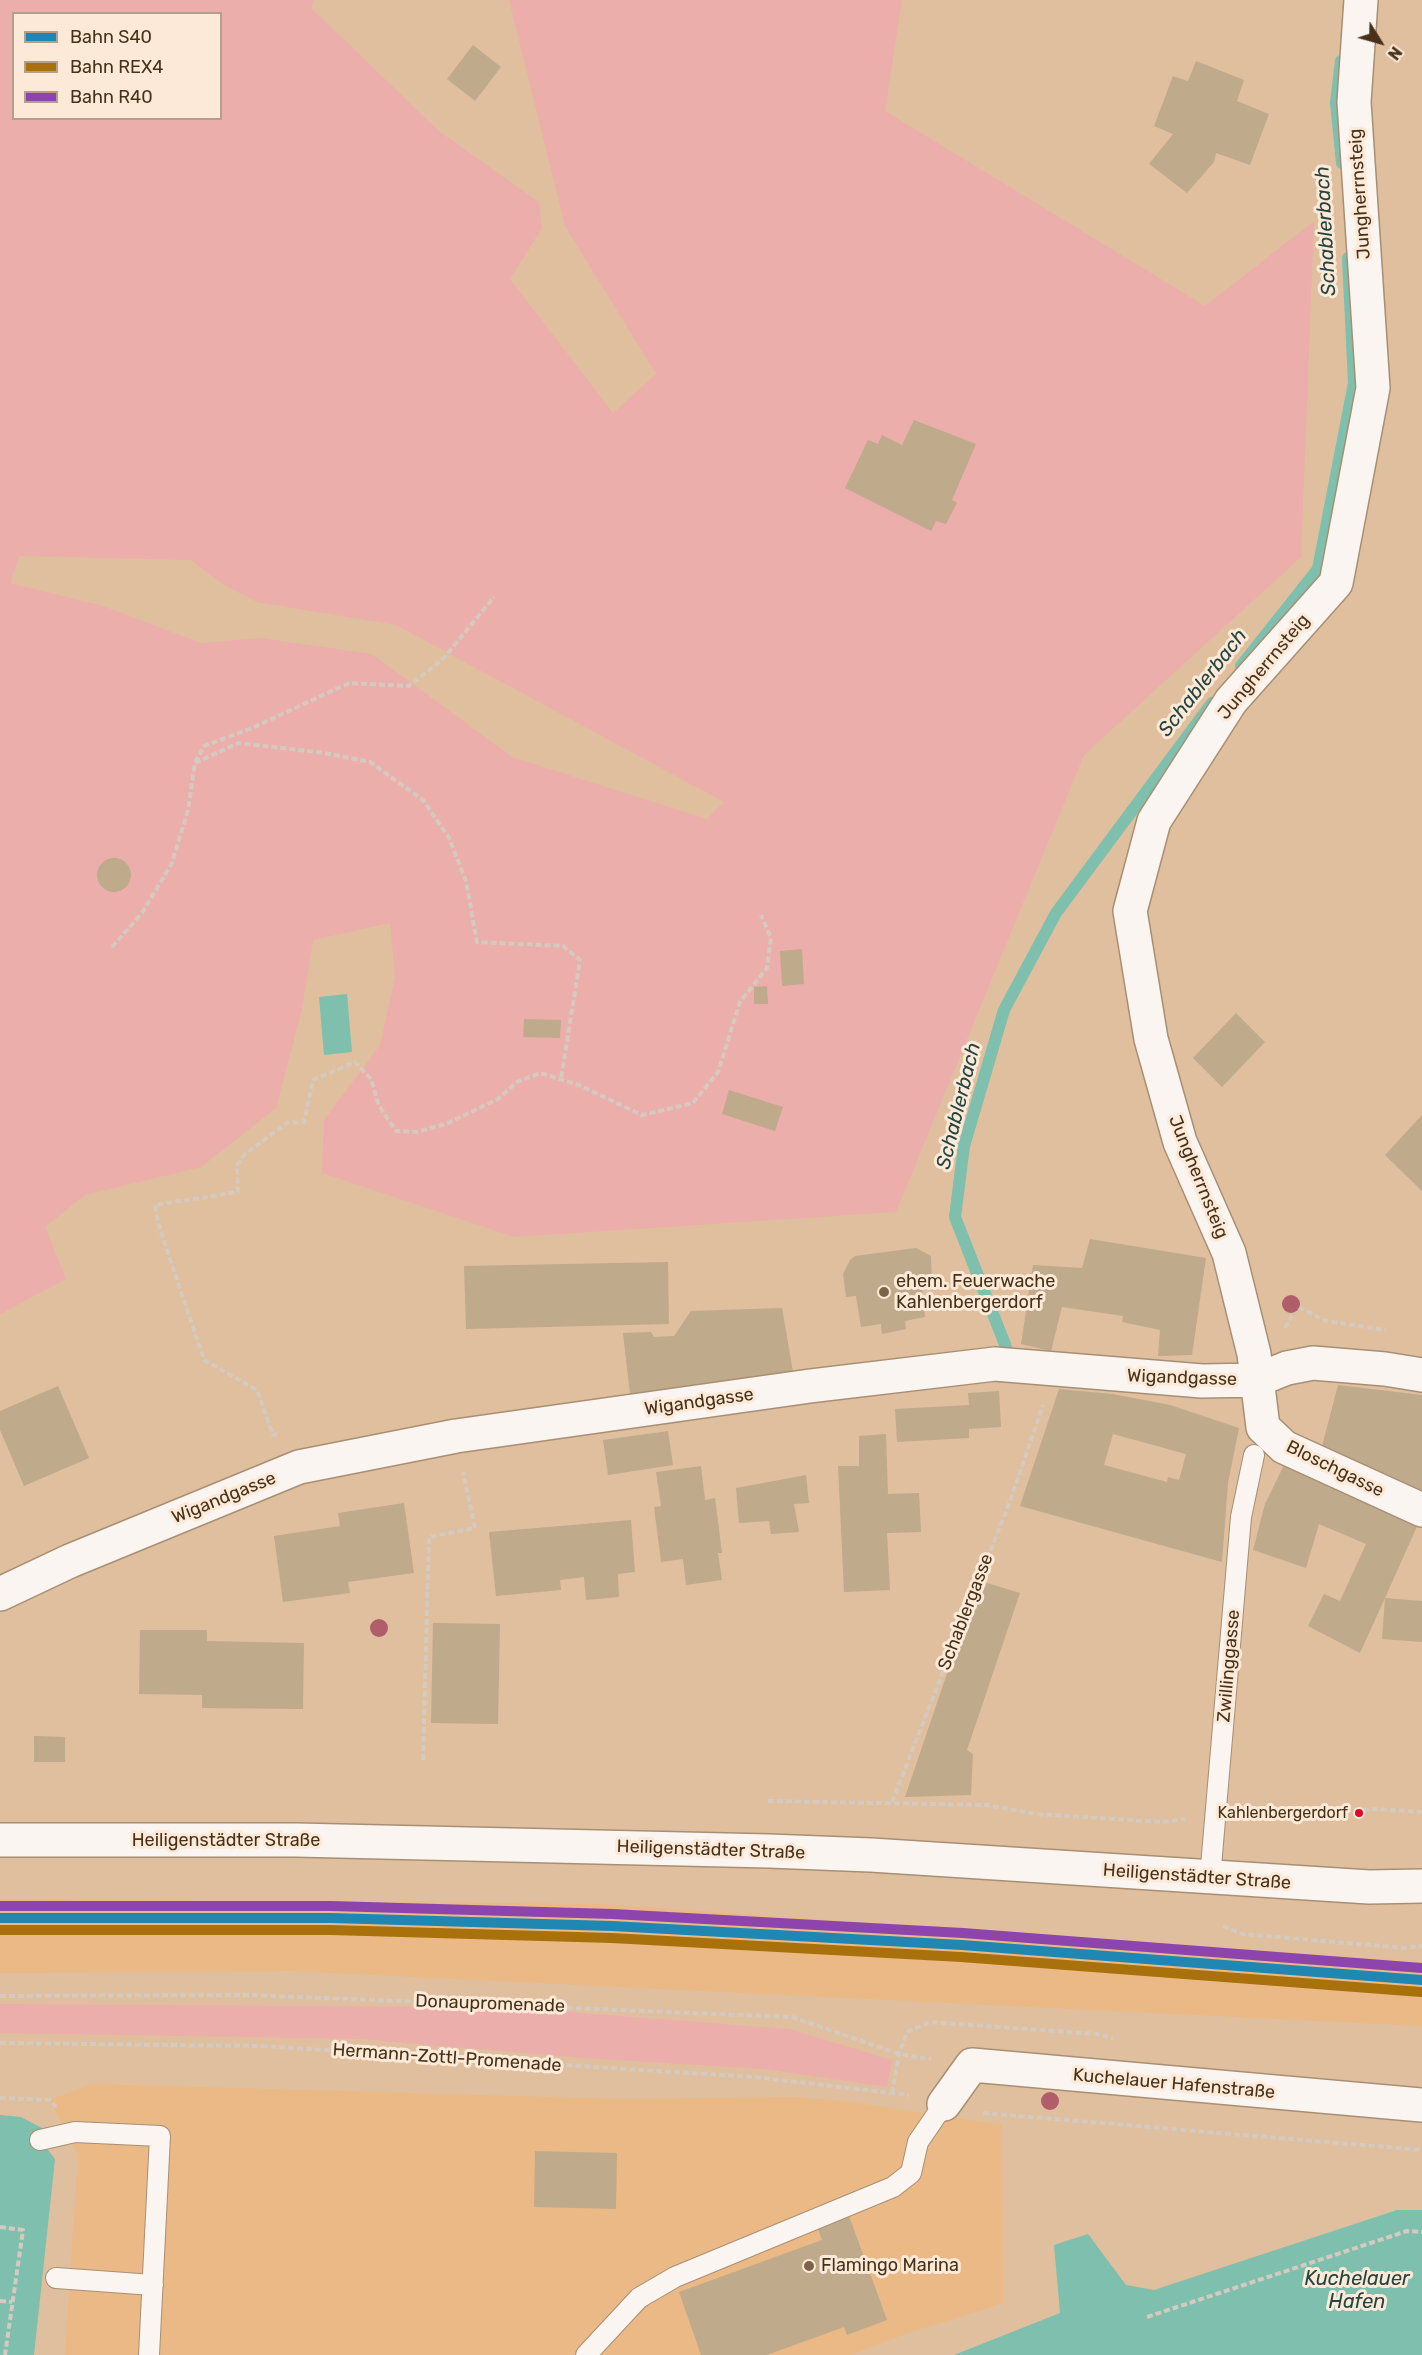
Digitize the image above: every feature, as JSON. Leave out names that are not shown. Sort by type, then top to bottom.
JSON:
[{"type":"street","name":"Jungherrnsteig","points":[[1257,1380],[1254,1354],[1229,1253],[1180,1142],[1151,1039],[1130,911],[1154,821],[1231,701],[1336,583],[1373,388],[1354,102],[1361,0]]},
{"type":"street","name":"Wigandgasse","points":[[0,1594],[70,1561],[299,1467],[456,1436],[810,1386],[995,1364],[1192,1381],[1257,1380],[1287,1368],[1313,1363],[1385,1369],[1422,1375]]},
{"type":"street","name":"Bloschgasse","points":[[1257,1380],[1263,1426],[1284,1447],[1422,1510]]},
{"type":"street","name":"Heiligenstädter Straße","points":[[0,1839],[307,1841],[769,1851],[871,1855],[1369,1887],[1422,1886]]},
{"type":"street","points":[[944,2103],[972,2066]]},
{"type":"street","name":"Kuchelauer Hafenstraße","points":[[972,2066],[1422,2105]]},
{"type":"lane","name":"Zwillinggasse","points":[[1210,1878],[1241,1517],[1254,1455]]},
{"type":"lane","points":[[586,2355],[639,2298],[675,2277],[893,2187],[911,2173],[918,2142],[944,2103]]},
{"type":"lane","points":[[39,2140],[75,2132],[160,2136],[150,2355]]},
{"type":"lane","points":[[56,2278],[153,2285]]},
{"type":"path","points":[[112,947],[142,913],[172,863],[188,810],[195,763],[204,746],[252,728],[349,683],[409,686],[443,659],[494,597]]},
{"type":"path","points":[[195,763],[238,743],[325,753],[370,762],[423,800],[449,838],[466,880],[477,942],[562,946],[580,960],[561,1079]]},
{"type":"path","points":[[284,1433],[273,1435],[257,1390],[204,1360],[158,1223],[155,1205],[238,1192],[237,1166],[244,1154],[287,1123],[304,1122],[313,1080],[356,1062],[371,1078],[379,1106],[396,1131],[416,1132],[446,1124],[498,1099],[518,1082],[540,1073],[561,1079],[642,1115],[693,1103],[718,1072],[740,1002],[767,968],[771,938],[761,915]]},
{"type":"path","points":[[1284,1330],[1297,1306],[1326,1321],[1390,1330]]},
{"type":"path","name":"Schablergasse","points":[[892,1803],[1010,1501],[1037,1420]]},
{"type":"path","points":[[423,1760],[429,1537],[475,1528],[463,1468]]},
{"type":"path","points":[[768,1801],[987,1805],[1036,1814],[1161,1822],[1215,1816],[1332,1809],[1422,1812]]},
{"type":"path","points":[[1222,1926],[1242,1934],[1406,1948],[1422,1946]]},
{"type":"path","name":"Donaupromenade","points":[[0,1996],[249,1995],[792,2017],[899,2055],[972,2066]]},
{"type":"path","name":"Hermann-Zottl-Promenade","points":[[0,2043],[261,2046],[754,2077],[892,2093]]},
{"type":"path","points":[[944,2103],[976,2112],[1422,2150]]},
{"type":"path","points":[[0,2227],[22,2230],[4,2355]]},
{"type":"path","points":[[1147,2317],[1407,2231],[1422,2232]]},
{"type":"path","points":[[0,2301],[12,2302]]},
{"type":"shaded area","points":[[0,0],[314,0],[311,8],[440,132],[539,202],[542,228],[510,279],[613,413],[656,374],[565,226],[509,0],[902,0],[885,111],[1205,306],[1314,221],[1301,557],[1084,755],[896,1212],[514,1237],[322,1173],[324,1120],[380,1045],[395,977],[390,923],[313,940],[302,1009],[276,1108],[201,1167],[85,1195],[45,1227],[66,1279],[0,1314]],"holes":[[[19,556],[191,560],[222,584],[257,602],[396,625],[724,802],[707,819],[512,757],[372,654],[260,638],[201,643],[103,606],[10,583]]]},
{"type":"shaded area","points":[[0,1899],[601,1904],[1422,1962],[1422,2026],[291,1971],[0,1973]]},
{"type":"shaded area","points":[[0,2004],[449,2007],[568,2012],[789,2029],[892,2060],[887,2087],[764,2069],[583,2058],[359,2039],[0,2033]]},
{"type":"shaded area","points":[[91,2084],[620,2099],[794,2097],[851,2102],[1002,2125],[1003,2303],[905,2334],[850,2355],[65,2355],[78,2156],[50,2100]]},
{"type":"water","points":[[347,994],[352,1052],[324,1055],[319,997]]},
{"type":"water","points":[[0,2115],[21,2117],[42,2128],[40,2140],[55,2159],[34,2355],[0,2355]]},
{"type":"water","name":"Kuchelauer Hafen","points":[[1397,2210],[1422,2210],[1422,2355],[954,2355],[1060,2313],[1054,2245],[1088,2234],[1126,2285],[1154,2290]]},
{"type":"building","points":[[473,45],[501,67],[475,101],[447,79]]},
{"type":"building","points":[[1196,61],[1244,80],[1237,101],[1269,114],[1250,165],[1216,153],[1214,162],[1187,193],[1149,164],[1173,134],[1154,126],[1173,76],[1188,81]]},
{"type":"building","points":[[914,420],[976,444],[952,500],[957,503],[946,524],[936,521],[931,531],[845,488],[868,440],[878,444],[882,435],[902,445]]},
{"type":"building","points":[[114,858],[126,863],[131,875],[126,887],[114,892],[102,887],[97,875],[102,863]]},
{"type":"building","points":[[802,949],[804,984],[782,986],[780,951]]},
{"type":"building","points":[[767,986],[768,1004],[754,1004],[754,987]]},
{"type":"building","points":[[1236,1013],[1265,1042],[1222,1087],[1193,1058]]},
{"type":"building","points":[[524,1019],[561,1020],[560,1038],[523,1037]]},
{"type":"building","points":[[729,1090],[783,1107],[775,1131],[722,1114]]},
{"type":"building","points":[[1422,1115],[1422,1191],[1385,1155]]},
{"type":"building","points":[[1090,1239],[1206,1258],[1192,1355],[1158,1356],[1160,1330],[1122,1322],[1123,1316],[1062,1307],[1051,1351],[1021,1344],[1033,1265],[1082,1268]]},
{"type":"building","name":"ehem. Feuerwache Kahlenbergerdorf","points":[[916,1248],[931,1256],[932,1285],[922,1288],[925,1317],[905,1321],[906,1329],[882,1334],[881,1324],[861,1327],[856,1296],[846,1297],[843,1274],[850,1260],[855,1256]]},
{"type":"building","points":[[668,1262],[669,1324],[466,1329],[464,1266]]},
{"type":"building","points":[[782,1308],[793,1372],[631,1403],[623,1333],[651,1332],[654,1337],[674,1336],[691,1311]]},
{"type":"building","points":[[1338,1385],[1422,1395],[1422,1492],[1320,1454]]},
{"type":"building","points":[[58,1386],[89,1458],[24,1486],[0,1430],[0,1411]]},
{"type":"building","points":[[1059,1389],[1113,1394],[1170,1405],[1239,1428],[1228,1483],[1222,1562],[1020,1506]],"holes":[[[1113,1434],[1186,1454],[1179,1480],[1168,1477],[1167,1482],[1104,1465]]]},
{"type":"building","points":[[999,1391],[1001,1427],[969,1429],[969,1438],[897,1442],[895,1409],[969,1405],[968,1393]]},
{"type":"building","points":[[668,1431],[673,1465],[608,1475],[603,1440]]},
{"type":"building","points":[[886,1434],[888,1494],[919,1493],[921,1532],[887,1533],[890,1590],[844,1592],[838,1466],[859,1466],[859,1436]]},
{"type":"building","points":[[1285,1463],[1419,1522],[1360,1653],[1308,1626],[1324,1594],[1340,1601],[1366,1544],[1319,1524],[1306,1568],[1253,1550],[1265,1504]]},
{"type":"building","points":[[701,1466],[705,1500],[715,1498],[722,1553],[718,1553],[722,1580],[686,1585],[683,1559],[661,1562],[654,1507],[661,1506],[656,1472]]},
{"type":"building","points":[[806,1475],[809,1503],[794,1504],[799,1532],[771,1534],[769,1521],[739,1523],[736,1488]]},
{"type":"building","points":[[404,1503],[414,1573],[348,1582],[350,1593],[283,1602],[274,1536],[340,1526],[338,1513]]},
{"type":"building","points":[[631,1520],[635,1572],[618,1574],[619,1597],[586,1600],[584,1577],[560,1580],[561,1590],[496,1596],[489,1532]]},
{"type":"building","points":[[987,1583],[1020,1593],[967,1750],[973,1754],[971,1795],[905,1797],[954,1653]]},
{"type":"building","points":[[1385,1598],[1422,1601],[1422,1642],[1382,1639]]},
{"type":"building","points":[[433,1623],[500,1624],[498,1724],[431,1723]]},
{"type":"building","points":[[140,1630],[207,1630],[207,1641],[304,1643],[303,1709],[202,1708],[202,1695],[139,1694]]},
{"type":"building","points":[[34,1736],[65,1737],[65,1762],[34,1762]]},
{"type":"building","points":[[535,2151],[617,2153],[616,2209],[534,2207]]},
{"type":"building","name":"Flamingo Marina","points":[[848,2213],[887,2320],[847,2335],[844,2327],[767,2355],[701,2355],[679,2292],[822,2240],[816,2224]]},
{"type":"waterway","name":"Schablerbach","points":[[1341,61],[1336,103],[1342,163]]},
{"type":"waterway","name":"Schablerbach","points":[[1241,666],[1318,569],[1354,383],[1348,258]]},
{"type":"waterway","name":"Schablerbach","points":[[1006,1347],[955,1217],[964,1146],[1004,1010],[1056,913],[1212,703]]},
{"type":"rail line","name":"R40","points":[[0,1906],[331,1906],[613,1914],[963,1933],[1422,1968]]},
{"type":"rail line","name":"S40","points":[[0,1918],[331,1918],[612,1926],[962,1945],[1422,1980]]},
{"type":"rail line","name":"REX4","points":[[0,1930],[331,1930],[612,1938],[961,1957],[1421,1992]]},
{"type":"place","name":"ehem. Feuerwache Kahlenbergerdorf","points":[[884,1292]]},
{"type":"place","name":"Kahlenbergerdorf","points":[[1359,1813]]},
{"type":"place","name":"Flamingo Marina","points":[[809,2266]]}]
